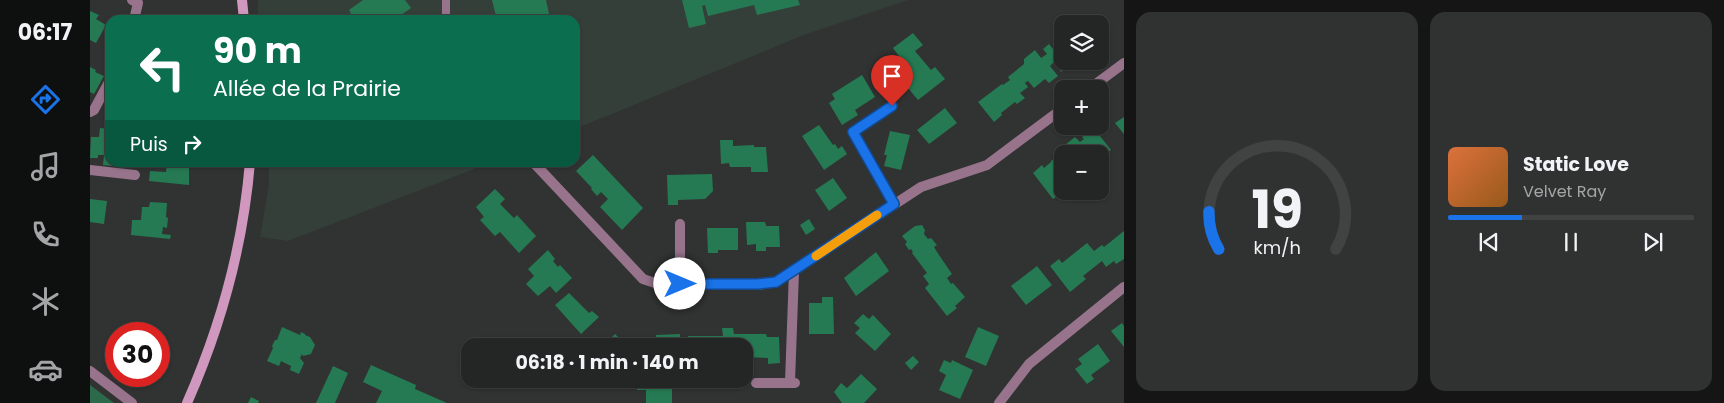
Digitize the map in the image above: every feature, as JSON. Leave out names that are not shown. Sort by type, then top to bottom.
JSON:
[{"type":"main road","points":[[242,0],[244,15]]},
{"type":"main road","points":[[187,403],[220,320],[244,220],[249,167]]},
{"type":"street","points":[[132,0],[138,3],[135,15]]},
{"type":"street","points":[[1101,80],[1124,63]]},
{"type":"street","points":[[90,112],[94,110],[105,89]]},
{"type":"street","points":[[892,106],[853,132],[894,204]]},
{"type":"street","points":[[538,167],[643,278],[658,284],[770,284],[794,271],[921,187],[987,165],[1054,115]]},
{"type":"street","points":[[90,170],[135,175]]},
{"type":"street","points":[[680,224],[680,284]]},
{"type":"street","points":[[756,383],[793,382],[794,271]]},
{"type":"street","points":[[999,403],[1029,364],[1124,287]]},
{"type":"street","points":[[90,371],[132,403]]},
{"type":"lane","points":[[446,0],[446,15]]},
{"type":"shaded area","points":[[258,0],[908,0],[804,35],[580,127],[580,15],[258,15]]},
{"type":"shaded area","points":[[269,167],[480,167],[288,241],[260,237],[269,184]]},
{"type":"green space","points":[[90,385],[114,403],[90,403]]},
{"type":"building","points":[[363,0],[405,0],[411,8],[401,15],[348,15],[351,13],[349,10]]},
{"type":"building","points":[[492,0],[546,0],[549,14],[546,15],[496,15]]},
{"type":"building","points":[[682,0],[798,0],[800,5],[757,15],[754,5],[708,16],[705,5],[702,6],[706,24],[689,28]]},
{"type":"building","points":[[90,11],[99,15],[96,19],[105,24],[105,27],[96,43],[90,40]]},
{"type":"building","points":[[913,33],[923,45],[915,51],[931,70],[935,67],[945,79],[918,100],[908,88],[905,90],[898,81],[901,79],[891,67],[901,59],[893,48]]},
{"type":"building","points":[[1049,44],[1053,49],[1054,62],[1050,66],[1058,76],[1049,83],[1045,79],[1034,88],[1028,81],[1026,82],[1028,87],[1020,93],[1025,98],[1017,104],[1015,102],[1001,113],[1002,115],[994,122],[978,102],[1010,80],[1008,77],[1024,64],[1024,59],[1035,50],[1041,58],[1047,54],[1043,49]]},
{"type":"building","points":[[90,67],[96,70],[95,72],[104,76],[94,94],[90,92]]},
{"type":"building","points":[[862,75],[875,97],[855,110],[858,115],[842,125],[829,103],[835,99],[832,94]]},
{"type":"building","points":[[945,108],[957,123],[929,144],[917,130]]},
{"type":"building","points":[[1124,117],[1124,134],[1115,123]]},
{"type":"building","points":[[819,125],[833,145],[835,144],[838,149],[842,146],[847,154],[824,170],[802,136]]},
{"type":"building","points":[[100,128],[105,128],[105,165],[103,165],[104,155],[98,155],[98,158],[90,158],[91,137],[99,137]]},
{"type":"building","points":[[890,131],[910,135],[901,170],[884,166],[887,155],[884,155]]},
{"type":"building","points":[[1085,135],[1101,135],[1107,145],[1065,145],[1075,137],[1080,142],[1084,139],[1082,137]]},
{"type":"building","points":[[720,140],[733,140],[733,146],[754,145],[754,147],[766,147],[768,172],[751,172],[751,167],[730,167],[729,163],[721,164]]},
{"type":"building","points":[[593,155],[643,208],[622,230],[600,207],[608,199],[601,192],[597,196],[576,171]]},
{"type":"building","points":[[1054,159],[1053,199],[1033,173],[1042,165],[1044,168]]},
{"type":"building","points":[[166,167],[189,167],[189,185],[149,181],[150,171],[166,172]]},
{"type":"building","points":[[712,174],[713,191],[705,199],[678,200],[678,205],[668,205],[667,175]]},
{"type":"building","points":[[833,178],[847,198],[829,211],[815,190]]},
{"type":"building","points":[[495,189],[505,199],[500,204],[514,218],[517,215],[536,236],[519,253],[500,232],[495,236],[480,220],[484,217],[476,207]]},
{"type":"building","points":[[90,199],[107,201],[104,224],[90,222]]},
{"type":"building","points":[[150,202],[167,203],[167,228],[163,227],[162,234],[171,235],[170,239],[131,235],[132,220],[141,220],[142,207],[149,207]]},
{"type":"building","points":[[809,219],[815,229],[806,235],[800,225]]},
{"type":"building","points":[[746,222],[765,222],[766,226],[779,226],[780,247],[766,247],[766,251],[756,251],[756,244],[747,245]]},
{"type":"building","points":[[922,225],[925,230],[924,234],[937,245],[934,247],[952,274],[947,278],[965,297],[955,306],[957,308],[947,316],[925,288],[929,284],[923,276],[927,273],[911,249],[909,250],[905,244],[907,242],[902,236],[915,226]]},
{"type":"building","points":[[707,228],[738,228],[738,250],[718,250],[718,253],[708,253]]},
{"type":"building","points":[[1124,231],[1124,259],[1116,264],[1114,261],[1106,267],[1102,261],[1083,276],[1086,279],[1070,292],[1050,266],[1059,259],[1062,263],[1087,243],[1094,251],[1102,245],[1104,247]]},
{"type":"building","points":[[548,250],[558,267],[560,265],[572,278],[556,293],[550,286],[538,296],[526,284],[534,276],[528,269]]},
{"type":"building","points":[[876,252],[889,271],[856,296],[844,278]]},
{"type":"building","points":[[1037,266],[1052,285],[1026,305],[1011,286]]},
{"type":"building","points":[[569,293],[589,313],[592,311],[599,317],[581,334],[555,305]]},
{"type":"building","points":[[822,297],[833,297],[834,334],[809,334],[809,303],[822,303]]},
{"type":"building","points":[[863,314],[869,319],[873,315],[891,334],[875,351],[855,333],[860,328],[854,323]]},
{"type":"building","points":[[1122,323],[1124,326],[1124,347],[1111,331]]},
{"type":"building","points":[[282,327],[300,335],[301,332],[305,334],[310,337],[315,345],[311,354],[303,356],[302,354],[300,358],[304,363],[299,374],[290,370],[291,366],[281,361],[279,366],[267,361]]},
{"type":"building","points":[[978,327],[999,336],[986,366],[965,357]]},
{"type":"building","points":[[722,328],[733,328],[734,334],[766,334],[767,337],[779,337],[780,363],[768,364],[768,358],[753,357],[753,338],[688,338],[688,336],[723,336]]},
{"type":"building","points":[[615,334],[619,338],[611,338]]},
{"type":"building","points":[[680,334],[680,338],[647,338],[656,337],[656,335]]},
{"type":"building","points":[[1098,344],[1110,361],[1091,375],[1094,379],[1087,384],[1075,369],[1082,364],[1078,359]]},
{"type":"building","points":[[913,356],[919,362],[911,370],[905,363]]},
{"type":"building","points":[[944,360],[951,363],[952,360],[973,370],[960,399],[939,390],[946,375],[939,371]]},
{"type":"building","points":[[371,365],[416,385],[415,389],[447,403],[376,403],[382,391],[363,382]]},
{"type":"building","points":[[333,366],[348,373],[335,403],[316,403]]},
{"type":"building","points":[[861,374],[877,389],[864,403],[842,403],[834,392],[841,383],[847,388]]},
{"type":"building","points":[[637,388],[672,388],[672,403],[646,403],[646,390],[637,390]]},
{"type":"building","points":[[251,397],[259,401],[258,403],[248,403]]},
{"type":"slow traffic","points":[[816,256],[877,215]]},
{"type":"route","points":[[680,284],[770,284],[776,282],[894,204],[853,132],[892,106]]}]
